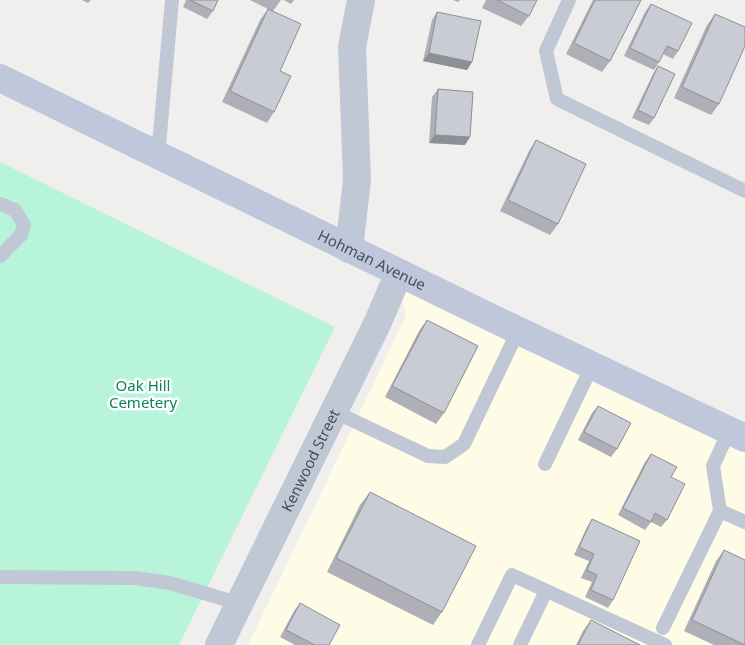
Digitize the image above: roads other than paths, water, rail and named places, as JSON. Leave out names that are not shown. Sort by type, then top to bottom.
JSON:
[{"type":"main road","name":"Hohman Avenue","points":[[0,78],[518,331],[737,435]]},
{"type":"street","points":[[349,249],[357,180],[352,47],[361,0]]},
{"type":"street","name":"Kenwood Street","points":[[219,645],[241,604],[333,411],[377,324],[399,273]]},
{"type":"lane","points":[[158,156],[172,0]]},
{"type":"lane","points":[[569,0],[546,51],[557,99],[745,191]]},
{"type":"lane","points":[[0,204],[14,210],[24,225],[21,235],[0,256]]},
{"type":"lane","points":[[333,411],[428,456],[446,457],[464,444],[518,331]]},
{"type":"lane","points":[[545,464],[592,366]]},
{"type":"lane","points":[[663,628],[720,511],[713,466],[737,435]]},
{"type":"lane","points":[[720,511],[745,522]]},
{"type":"lane","points":[[478,645],[512,575],[665,645]]},
{"type":"lane","points":[[0,577],[134,578],[170,583],[241,604]]},
{"type":"lane","points":[[520,645],[546,591]]},
{"type":"park label","name":"Oak Hill Cemetery","points":[[143,394]]}]
